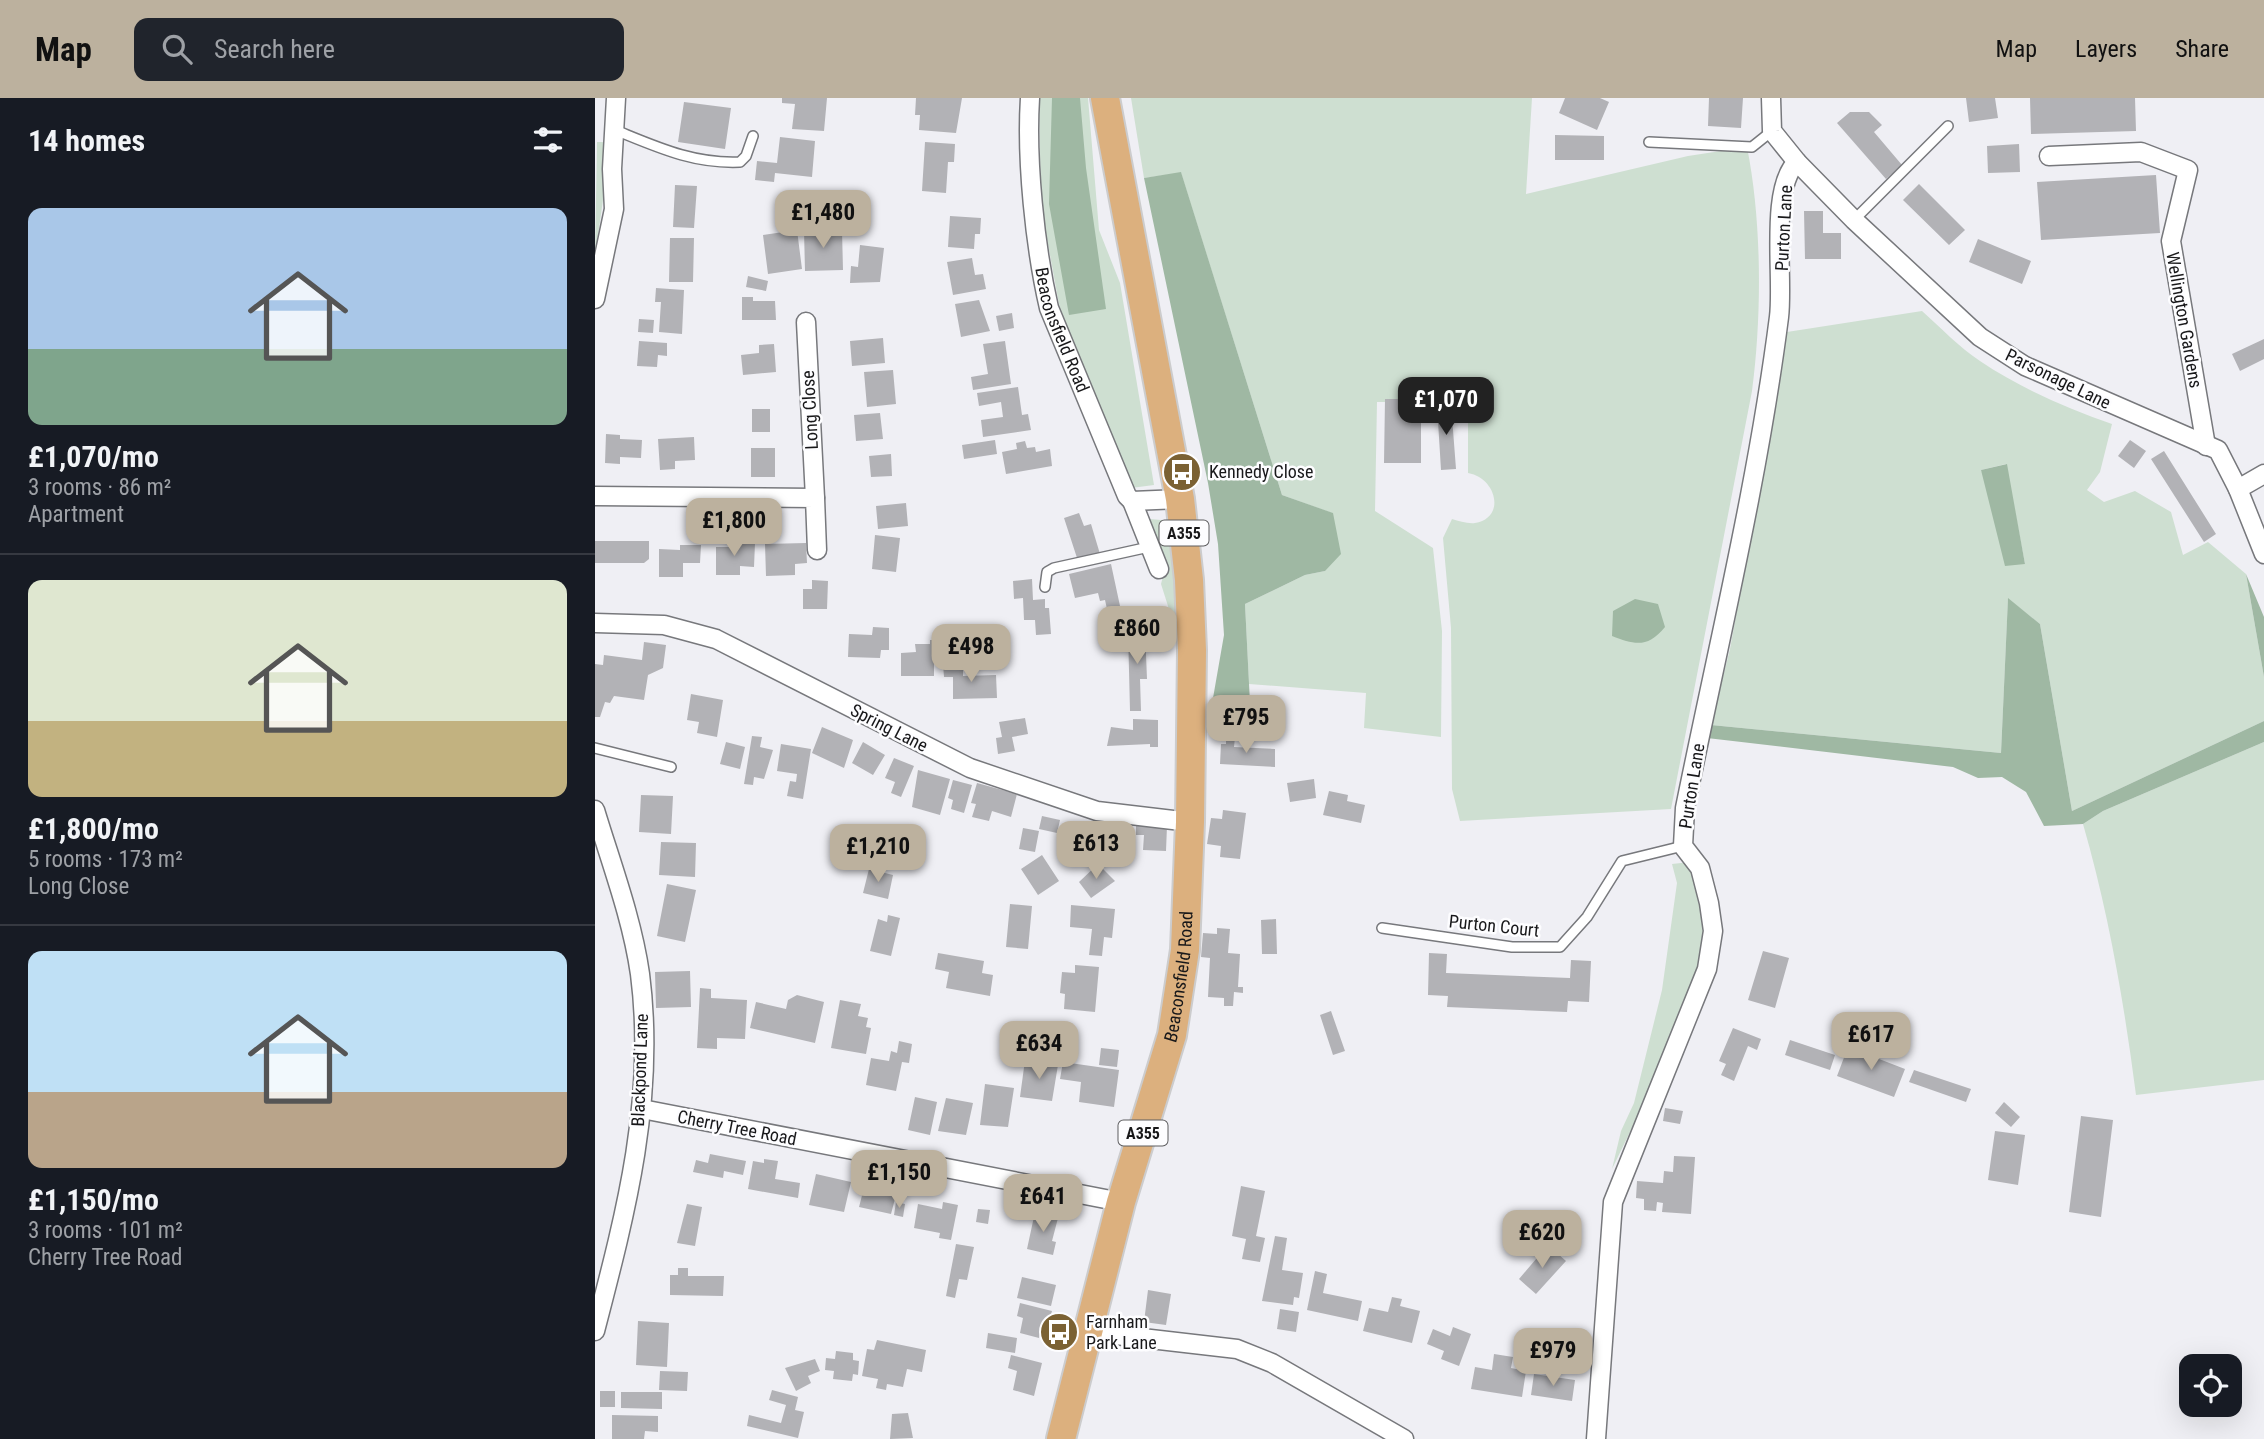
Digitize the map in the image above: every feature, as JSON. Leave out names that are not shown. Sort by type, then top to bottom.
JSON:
[{"type":"main road","name":"Beaconsfield Road","points":[[1061,1439],[1121,1202],[1172,1035],[1185,950],[1190,822],[1192,650],[1189,580],[1180,499],[1105,98]]},
{"type":"street","points":[[595,299],[614,209],[616,98]]},
{"type":"street","name":"Beaconsfield Road","points":[[1030,98],[1029,122],[1042,279],[1049,308],[1106,450],[1132,501],[1159,569]]},
{"type":"street","points":[[1771,98],[1772,131]]},
{"type":"street","name":"Parsonage Lane","points":[[1772,131],[1797,162],[1854,220],[1980,337],[2014,359],[2218,450],[2238,489],[2264,554]]},
{"type":"street","name":"Wellington Gardens","points":[[2049,156],[2141,152],[2188,170],[2171,241],[2206,446]]},
{"type":"street","name":"Purton Lane","points":[[1596,1439],[1613,1202],[1707,969],[1713,931],[1700,868],[1683,846],[1685,808],[1770,391],[1781,301],[1782,191],[1788,170],[1797,162]]},
{"type":"street","name":"Long Close","points":[[806,322],[817,550]]},
{"type":"street","points":[[2238,489],[2264,474]]},
{"type":"street","points":[[595,496],[815,498]]},
{"type":"street","points":[[1132,501],[1180,499]]},
{"type":"street","name":"Spring Lane","points":[[595,623],[664,625],[716,639],[970,768],[1097,811],[1190,822]]},
{"type":"street","name":"Blackpond Lane","points":[[595,810],[625,908],[639,973],[644,1032],[642,1109],[631,1190],[595,1331]]},
{"type":"street","name":"Cherry Tree Road","points":[[642,1109],[1121,1202]]},
{"type":"street","points":[[1090,1332],[1237,1349],[1272,1363],[1404,1439]]},
{"type":"lane","points":[[1854,220],[1948,126]]},
{"type":"lane","points":[[615,130],[684,159],[715,163],[740,162],[746,156],[753,136]]},
{"type":"lane","points":[[1649,142],[1752,147],[1772,131]]},
{"type":"lane","points":[[1045,587],[1047,572],[1054,568],[1149,547]]},
{"type":"lane","points":[[595,748],[671,766]]},
{"type":"lane","name":"Purton Court","points":[[1383,928],[1512,947],[1560,947],[1587,917],[1622,861],[1683,846]]},
{"type":"green space","points":[[1039,98],[1088,98],[1099,230],[1120,283],[1154,485],[1131,488],[1061,315],[1041,206]]},
{"type":"green space","points":[[1052,98],[1080,98],[1086,168],[1106,309],[1069,315],[1049,204]]},
{"type":"green space","points":[[1131,98],[1532,98],[1526,194],[1688,156],[1747,147],[1756,206],[1759,269],[1758,331],[1752,391],[1671,809],[1460,821],[1452,789],[1451,628],[1443,538],[1452,519],[1466,523],[1485,520],[1494,506],[1494,498],[1486,482],[1468,473],[1468,402],[1377,402],[1375,511],[1433,548],[1442,631],[1441,737],[1364,728],[1366,693],[1249,684],[1245,604],[1305,575],[1325,571],[1332,513],[1282,495],[1181,173],[1144,178]]},
{"type":"green space","points":[[597,142],[607,142],[609,157],[595,257]]},
{"type":"green space","points":[[1181,172],[1282,495],[1333,513],[1341,554],[1325,571],[1305,575],[1245,604],[1251,723],[1209,721],[1224,635],[1218,544],[1208,483],[1144,178]]},
{"type":"green space","points":[[1922,311],[1965,350],[1995,371],[2044,397],[2112,424],[2100,472],[2087,490],[2104,502],[2135,491],[2171,512],[2183,555],[2208,542],[2246,574],[2264,677],[2264,721],[2072,811],[2040,624],[2008,599],[2001,753],[1711,725],[1730,649],[1787,332]],"holes":[[[2006,464],[2024,564],[1981,470]]]},
{"type":"green space","points":[[2007,464],[2025,564],[2005,566],[1981,470]]},
{"type":"green space","points":[[1150,519],[1172,521],[1181,647],[1161,584],[1164,572]]},
{"type":"green space","points":[[2246,574],[2264,617],[2264,677]]},
{"type":"green space","points":[[2008,598],[2040,624],[2072,811],[2264,721],[2264,742],[2103,811],[2083,824],[2044,826],[2026,792],[2002,777],[1978,778],[1953,767],[1707,738],[1711,725],[2001,753]]},
{"type":"green space","points":[[1635,599],[1658,604],[1665,627],[1653,639],[1641,643],[1612,636],[1613,611]]},
{"type":"green space","points":[[2264,742],[2264,1080],[2136,1095],[2115,959],[2083,824],[2103,811]]},
{"type":"green space","points":[[1690,862],[1709,934],[1697,976],[1649,1093],[1612,1169],[1621,1131],[1634,1103],[1662,990],[1677,883],[1672,864]]},
{"type":"building","points":[[782,98],[827,98],[824,131],[792,129],[795,104],[782,103]]},
{"type":"building","points":[[916,98],[962,98],[956,133],[919,130],[920,115],[915,115]]},
{"type":"building","points":[[1565,98],[1600,98],[1609,102],[1597,130],[1559,113]]},
{"type":"building","points":[[1709,98],[1743,98],[1741,128],[1708,126]]},
{"type":"building","points":[[1966,98],[1995,98],[1998,118],[1969,122]]},
{"type":"building","points":[[2030,98],[2135,98],[2136,131],[2031,134]]},
{"type":"building","points":[[684,102],[731,108],[725,149],[678,142]]},
{"type":"building","points":[[1850,112],[1869,112],[1882,125],[1874,132],[1902,165],[1886,179],[1837,123]]},
{"type":"building","points":[[1555,135],[1604,136],[1604,160],[1555,160]]},
{"type":"building","points":[[780,137],[815,141],[812,177],[775,173],[774,182],[755,180],[757,161],[777,163]]},
{"type":"building","points":[[925,142],[955,144],[954,162],[948,162],[946,193],[922,191]]},
{"type":"building","points":[[2019,144],[2020,172],[1988,173],[1987,146]]},
{"type":"building","points":[[2156,175],[2160,233],[2041,240],[2037,182]]},
{"type":"building","points":[[1919,184],[1965,230],[1949,245],[1903,200]]},
{"type":"building","points":[[675,185],[697,186],[694,228],[673,227]]},
{"type":"building","points":[[1804,211],[1823,211],[1823,233],[1841,233],[1841,259],[1805,259]]},
{"type":"building","points":[[950,216],[981,218],[980,234],[975,234],[974,249],[948,247]]},
{"type":"building","points":[[797,230],[802,269],[768,274],[763,235]]},
{"type":"building","points":[[804,230],[842,230],[843,270],[805,271]]},
{"type":"building","points":[[670,238],[694,238],[693,282],[669,282]]},
{"type":"building","points":[[1978,239],[2031,261],[2022,284],[1969,262]]},
{"type":"building","points":[[860,245],[884,248],[880,282],[850,283],[851,266],[858,267]]},
{"type":"building","points":[[972,258],[975,275],[983,274],[986,289],[953,295],[947,262]]},
{"type":"building","points":[[748,276],[768,281],[766,291],[746,287]]},
{"type":"building","points":[[656,288],[684,290],[682,334],[659,332],[661,302],[655,302]]},
{"type":"building","points":[[742,297],[753,297],[753,301],[775,301],[776,320],[742,320]]},
{"type":"building","points":[[979,300],[990,331],[961,337],[955,304]]},
{"type":"building","points":[[1012,313],[1014,328],[999,331],[996,316]]},
{"type":"building","points":[[639,319],[654,320],[653,333],[638,332]]},
{"type":"building","points":[[883,338],[885,363],[852,366],[850,341]]},
{"type":"building","points":[[2264,339],[2264,359],[2240,371],[2232,354]]},
{"type":"building","points":[[639,341],[667,343],[667,356],[658,355],[657,367],[637,366]]},
{"type":"building","points":[[1005,341],[1011,384],[973,390],[971,377],[988,374],[983,344]]},
{"type":"building","points":[[774,344],[776,372],[743,375],[741,355],[759,353],[759,345]]},
{"type":"building","points":[[893,370],[896,404],[867,407],[864,372]]},
{"type":"building","points":[[1018,387],[1022,415],[1028,414],[1031,430],[983,437],[981,420],[1003,417],[1001,402],[979,406],[977,393]]},
{"type":"building","points":[[1385,399],[1421,399],[1421,463],[1384,463]]},
{"type":"building","points":[[1451,404],[1456,469],[1441,470],[1437,405]]},
{"type":"building","points":[[752,409],[770,409],[770,432],[752,432]]},
{"type":"building","points":[[880,413],[883,439],[856,441],[854,415]]},
{"type":"building","points":[[606,434],[620,435],[620,439],[642,440],[641,458],[620,457],[620,464],[605,463]]},
{"type":"building","points":[[694,437],[695,460],[675,461],[675,469],[660,470],[658,439]]},
{"type":"building","points":[[995,440],[997,454],[964,459],[962,445]]},
{"type":"building","points":[[2130,440],[2146,451],[2134,468],[2118,456]]},
{"type":"building","points":[[1025,441],[1027,448],[1035,447],[1036,452],[1050,449],[1052,466],[1006,474],[1002,452],[1017,449],[1016,443]]},
{"type":"building","points":[[751,448],[775,448],[775,477],[751,477]]},
{"type":"building","points":[[2164,451],[2216,534],[2204,542],[2151,459]]},
{"type":"building","points":[[891,454],[892,476],[871,477],[869,456]]},
{"type":"building","points":[[906,503],[908,526],[878,529],[876,506]]},
{"type":"building","points":[[1079,513],[1084,526],[1091,524],[1100,554],[1078,561],[1064,518]]},
{"type":"building","points":[[875,535],[900,538],[896,572],[872,569]]},
{"type":"building","points":[[595,541],[649,541],[649,559],[644,563],[595,563]]},
{"type":"building","points":[[729,543],[755,543],[754,567],[740,566],[740,575],[716,575],[716,547],[729,547]]},
{"type":"building","points":[[806,543],[807,563],[795,564],[795,575],[766,576],[765,544]]},
{"type":"building","points":[[680,545],[701,545],[700,563],[683,563],[683,577],[659,577],[659,549],[680,550]]},
{"type":"building","points":[[1111,564],[1120,606],[1107,609],[1105,600],[1100,601],[1098,593],[1075,598],[1069,574]]},
{"type":"building","points":[[1032,579],[1033,600],[1045,599],[1045,608],[1049,608],[1051,634],[1036,635],[1035,620],[1024,620],[1023,598],[1014,599],[1013,581]]},
{"type":"building","points":[[812,580],[828,581],[827,609],[803,609],[803,589],[812,589]]},
{"type":"building","points":[[873,627],[889,628],[889,650],[881,650],[880,658],[848,657],[849,634],[872,635]]},
{"type":"building","points":[[1128,630],[1145,630],[1147,679],[1140,679],[1141,711],[1130,711]]},
{"type":"building","points":[[930,640],[939,640],[939,660],[934,660],[934,676],[901,676],[901,653],[916,652],[915,644],[930,644]]},
{"type":"building","points":[[644,642],[666,645],[663,668],[648,675],[644,700],[614,696],[610,703],[605,702],[600,717],[595,717],[595,664],[603,665],[604,655],[642,660]]},
{"type":"building","points":[[943,664],[963,664],[963,676],[996,675],[997,698],[953,699],[953,677],[944,677]]},
{"type":"building","points":[[691,694],[723,700],[717,737],[697,733],[699,722],[687,720]]},
{"type":"building","points":[[1025,718],[1028,734],[1012,737],[1015,751],[998,754],[996,738],[1002,737],[999,722]]},
{"type":"building","points":[[1133,719],[1158,720],[1158,747],[1150,747],[1150,744],[1107,746],[1111,727],[1133,730]]},
{"type":"building","points":[[822,727],[853,740],[844,768],[812,753]]},
{"type":"building","points":[[752,736],[762,737],[760,747],[773,750],[764,779],[754,777],[753,785],[744,784]]},
{"type":"building","points":[[1226,736],[1235,737],[1234,747],[1275,749],[1275,767],[1220,764],[1221,744],[1226,744]]},
{"type":"building","points":[[726,742],[745,747],[740,769],[720,764]]},
{"type":"building","points":[[863,742],[885,755],[873,775],[852,763]]},
{"type":"building","points":[[781,744],[811,749],[803,799],[787,796],[790,781],[796,782],[797,774],[777,771]]},
{"type":"building","points":[[894,758],[914,766],[901,797],[891,793],[895,782],[885,778]]},
{"type":"building","points":[[918,770],[950,779],[940,815],[912,807]]},
{"type":"building","points":[[1314,779],[1316,798],[1290,802],[1287,783]]},
{"type":"building","points":[[953,780],[972,785],[964,813],[951,809],[953,800],[948,798]]},
{"type":"building","points":[[977,783],[1017,794],[1011,817],[992,811],[989,821],[972,817],[976,804],[971,803]]},
{"type":"building","points":[[1329,791],[1348,795],[1347,801],[1365,805],[1361,823],[1323,815]]},
{"type":"building","points":[[641,795],[673,796],[671,834],[639,832]]},
{"type":"building","points":[[1223,810],[1246,813],[1240,859],[1220,857],[1221,846],[1207,844],[1211,818],[1222,819]]},
{"type":"building","points":[[1096,815],[1115,820],[1112,832],[1093,826]]},
{"type":"building","points":[[1042,816],[1060,820],[1057,833],[1039,829]]},
{"type":"building","points":[[1136,824],[1167,826],[1166,851],[1143,850],[1144,835],[1136,835]]},
{"type":"building","points":[[1023,828],[1039,831],[1035,852],[1019,849]]},
{"type":"building","points":[[661,842],[696,843],[695,877],[659,875]]},
{"type":"building","points":[[1042,855],[1059,881],[1038,895],[1021,869]]},
{"type":"building","points":[[1098,864],[1115,881],[1091,898],[1079,882]]},
{"type":"building","points":[[869,869],[893,875],[888,899],[863,893]]},
{"type":"building","points":[[667,884],[696,890],[685,942],[657,936]]},
{"type":"building","points":[[1010,904],[1032,906],[1028,949],[1006,947]]},
{"type":"building","points":[[1071,905],[1115,909],[1112,938],[1104,937],[1102,956],[1089,955],[1092,929],[1070,927]]},
{"type":"building","points":[[888,915],[900,918],[891,956],[870,951],[878,919],[887,922]]},
{"type":"building","points":[[1276,919],[1277,954],[1262,954],[1261,920]]},
{"type":"building","points":[[1217,928],[1230,929],[1228,953],[1240,954],[1238,987],[1243,987],[1243,993],[1234,992],[1233,1006],[1224,1006],[1224,998],[1208,997],[1210,958],[1201,957],[1203,933],[1217,934]]},
{"type":"building","points":[[1763,951],[1789,958],[1775,1008],[1748,1000]]},
{"type":"building","points":[[938,953],[984,961],[982,973],[993,975],[990,996],[946,988],[949,972],[935,969]]},
{"type":"building","points":[[1429,953],[1447,954],[1446,973],[1570,978],[1571,960],[1591,961],[1589,1002],[1568,1001],[1567,1012],[1447,1007],[1448,996],[1428,995]]},
{"type":"building","points":[[1075,965],[1099,967],[1095,1012],[1064,1009],[1065,994],[1060,993],[1062,972],[1075,973]]},
{"type":"building","points":[[690,971],[691,1007],[656,1008],[655,972]]},
{"type":"building","points":[[700,988],[711,989],[711,998],[747,1000],[745,1039],[717,1038],[717,1049],[697,1048]]},
{"type":"building","points":[[797,995],[824,1002],[815,1043],[750,1028],[756,1002],[786,1009],[788,1000]]},
{"type":"building","points":[[840,1000],[861,1004],[858,1016],[868,1018],[866,1027],[871,1028],[866,1054],[831,1048]]},
{"type":"building","points":[[1331,1011],[1345,1051],[1333,1055],[1320,1015]]},
{"type":"building","points":[[1733,1028],[1761,1039],[1757,1050],[1748,1046],[1734,1081],[1721,1075],[1726,1064],[1719,1061]]},
{"type":"building","points":[[1790,1040],[1835,1055],[1830,1070],[1785,1055]]},
{"type":"building","points":[[899,1041],[912,1044],[909,1063],[902,1062],[896,1091],[866,1085],[871,1058],[889,1061],[891,1051],[897,1053]]},
{"type":"building","points":[[1848,1047],[1905,1069],[1894,1097],[1837,1076]]},
{"type":"building","points":[[1101,1048],[1119,1050],[1117,1067],[1099,1065]]},
{"type":"building","points":[[1025,1060],[1058,1065],[1052,1101],[1020,1097]]},
{"type":"building","points":[[1063,1062],[1119,1070],[1114,1107],[1079,1102],[1081,1082],[1060,1079]]},
{"type":"building","points":[[1914,1070],[1971,1089],[1966,1102],[1909,1082]]},
{"type":"building","points":[[985,1084],[1014,1088],[1008,1127],[980,1125]]},
{"type":"building","points":[[915,1097],[937,1102],[930,1135],[908,1130]]},
{"type":"building","points":[[946,1098],[973,1103],[966,1135],[938,1131]]},
{"type":"building","points":[[2004,1102],[2020,1117],[2011,1127],[1995,1113]]},
{"type":"building","points":[[1665,1108],[1683,1111],[1680,1124],[1663,1121]]},
{"type":"building","points":[[2081,1116],[2113,1120],[2101,1217],[2069,1212]]},
{"type":"building","points":[[1995,1131],[2025,1135],[2018,1185],[1988,1180]]},
{"type":"building","points":[[710,1154],[746,1161],[743,1175],[724,1171],[723,1178],[693,1172],[696,1160],[708,1163]]},
{"type":"building","points":[[1674,1156],[1695,1157],[1691,1214],[1662,1212],[1663,1203],[1657,1202],[1656,1211],[1644,1210],[1644,1199],[1636,1198],[1637,1181],[1663,1183],[1664,1171],[1673,1172]]},
{"type":"building","points":[[764,1159],[778,1161],[775,1179],[800,1183],[798,1198],[748,1189],[753,1161],[764,1163]]},
{"type":"building","points":[[816,1174],[851,1182],[844,1212],[809,1205]]},
{"type":"building","points":[[865,1184],[897,1191],[891,1214],[859,1207]]},
{"type":"building","points":[[1241,1186],[1265,1191],[1256,1236],[1265,1238],[1260,1262],[1242,1259],[1246,1239],[1232,1236]]},
{"type":"building","points":[[896,1202],[905,1204],[903,1217],[894,1215]]},
{"type":"building","points":[[943,1202],[958,1205],[951,1240],[939,1238],[940,1233],[914,1228],[918,1204],[942,1209]]},
{"type":"building","points":[[687,1204],[702,1207],[695,1246],[677,1243]]},
{"type":"building","points":[[978,1209],[990,1210],[988,1224],[976,1222]]},
{"type":"building","points":[[1035,1212],[1058,1218],[1052,1241],[1056,1242],[1053,1255],[1027,1249]]},
{"type":"building","points":[[1275,1236],[1287,1238],[1282,1270],[1303,1273],[1299,1298],[1294,1297],[1293,1305],[1262,1301]]},
{"type":"building","points":[[956,1244],[974,1247],[967,1280],[959,1279],[955,1298],[946,1296]]},
{"type":"building","points":[[1548,1245],[1566,1261],[1536,1294],[1519,1279]]},
{"type":"building","points":[[678,1268],[688,1268],[688,1276],[724,1276],[723,1296],[670,1295],[670,1275],[678,1275]]},
{"type":"building","points":[[1315,1271],[1327,1274],[1323,1293],[1362,1301],[1358,1321],[1307,1310]]},
{"type":"building","points":[[1022,1277],[1056,1285],[1051,1306],[1017,1298]]},
{"type":"building","points":[[1148,1290],[1171,1294],[1166,1325],[1144,1322]]},
{"type":"building","points":[[1392,1297],[1402,1299],[1400,1306],[1420,1311],[1412,1343],[1363,1331],[1369,1308],[1388,1312]]},
{"type":"building","points":[[1020,1303],[1052,1311],[1048,1324],[1043,1323],[1039,1338],[1020,1333],[1023,1318],[1017,1316]]},
{"type":"building","points":[[1280,1309],[1299,1312],[1296,1332],[1277,1329]]},
{"type":"building","points":[[638,1321],[669,1323],[667,1367],[636,1365]]},
{"type":"building","points":[[1453,1327],[1471,1334],[1459,1366],[1441,1359],[1444,1351],[1427,1344],[1433,1329],[1450,1336]]},
{"type":"building","points":[[988,1333],[1017,1338],[1015,1353],[986,1348]]},
{"type":"building","points":[[877,1340],[926,1350],[922,1372],[907,1369],[903,1387],[887,1384],[886,1390],[876,1388],[878,1379],[862,1376],[867,1349],[874,1350]]},
{"type":"building","points":[[836,1351],[853,1353],[853,1360],[859,1361],[858,1375],[853,1374],[852,1381],[833,1379],[834,1371],[825,1370],[826,1358],[835,1359]]},
{"type":"building","points":[[1494,1354],[1513,1357],[1511,1368],[1526,1371],[1522,1397],[1471,1389],[1475,1367],[1492,1370]]},
{"type":"building","points":[[1011,1355],[1042,1363],[1034,1396],[1013,1390],[1017,1371],[1008,1368]]},
{"type":"building","points":[[815,1359],[820,1371],[808,1376],[811,1383],[796,1391],[785,1368]]},
{"type":"building","points":[[660,1371],[688,1372],[687,1391],[659,1390]]},
{"type":"building","points":[[1534,1374],[1575,1380],[1572,1401],[1531,1395]]},
{"type":"building","points":[[772,1390],[798,1397],[795,1410],[804,1412],[798,1438],[747,1426],[749,1415],[781,1423],[786,1405],[769,1400]]},
{"type":"building","points":[[600,1391],[615,1391],[615,1407],[600,1407]]},
{"type":"building","points":[[621,1392],[662,1392],[662,1409],[621,1408]]},
{"type":"building","points":[[908,1413],[913,1438],[890,1439],[892,1414]]},
{"type":"building","points":[[612,1415],[658,1416],[658,1432],[645,1431],[644,1439],[612,1439]]},
{"type":"place","name":"Kennedy Close","points":[[1182,472]]},
{"type":"place","name":"Farnham Park Lane","points":[[1059,1332]]}]
